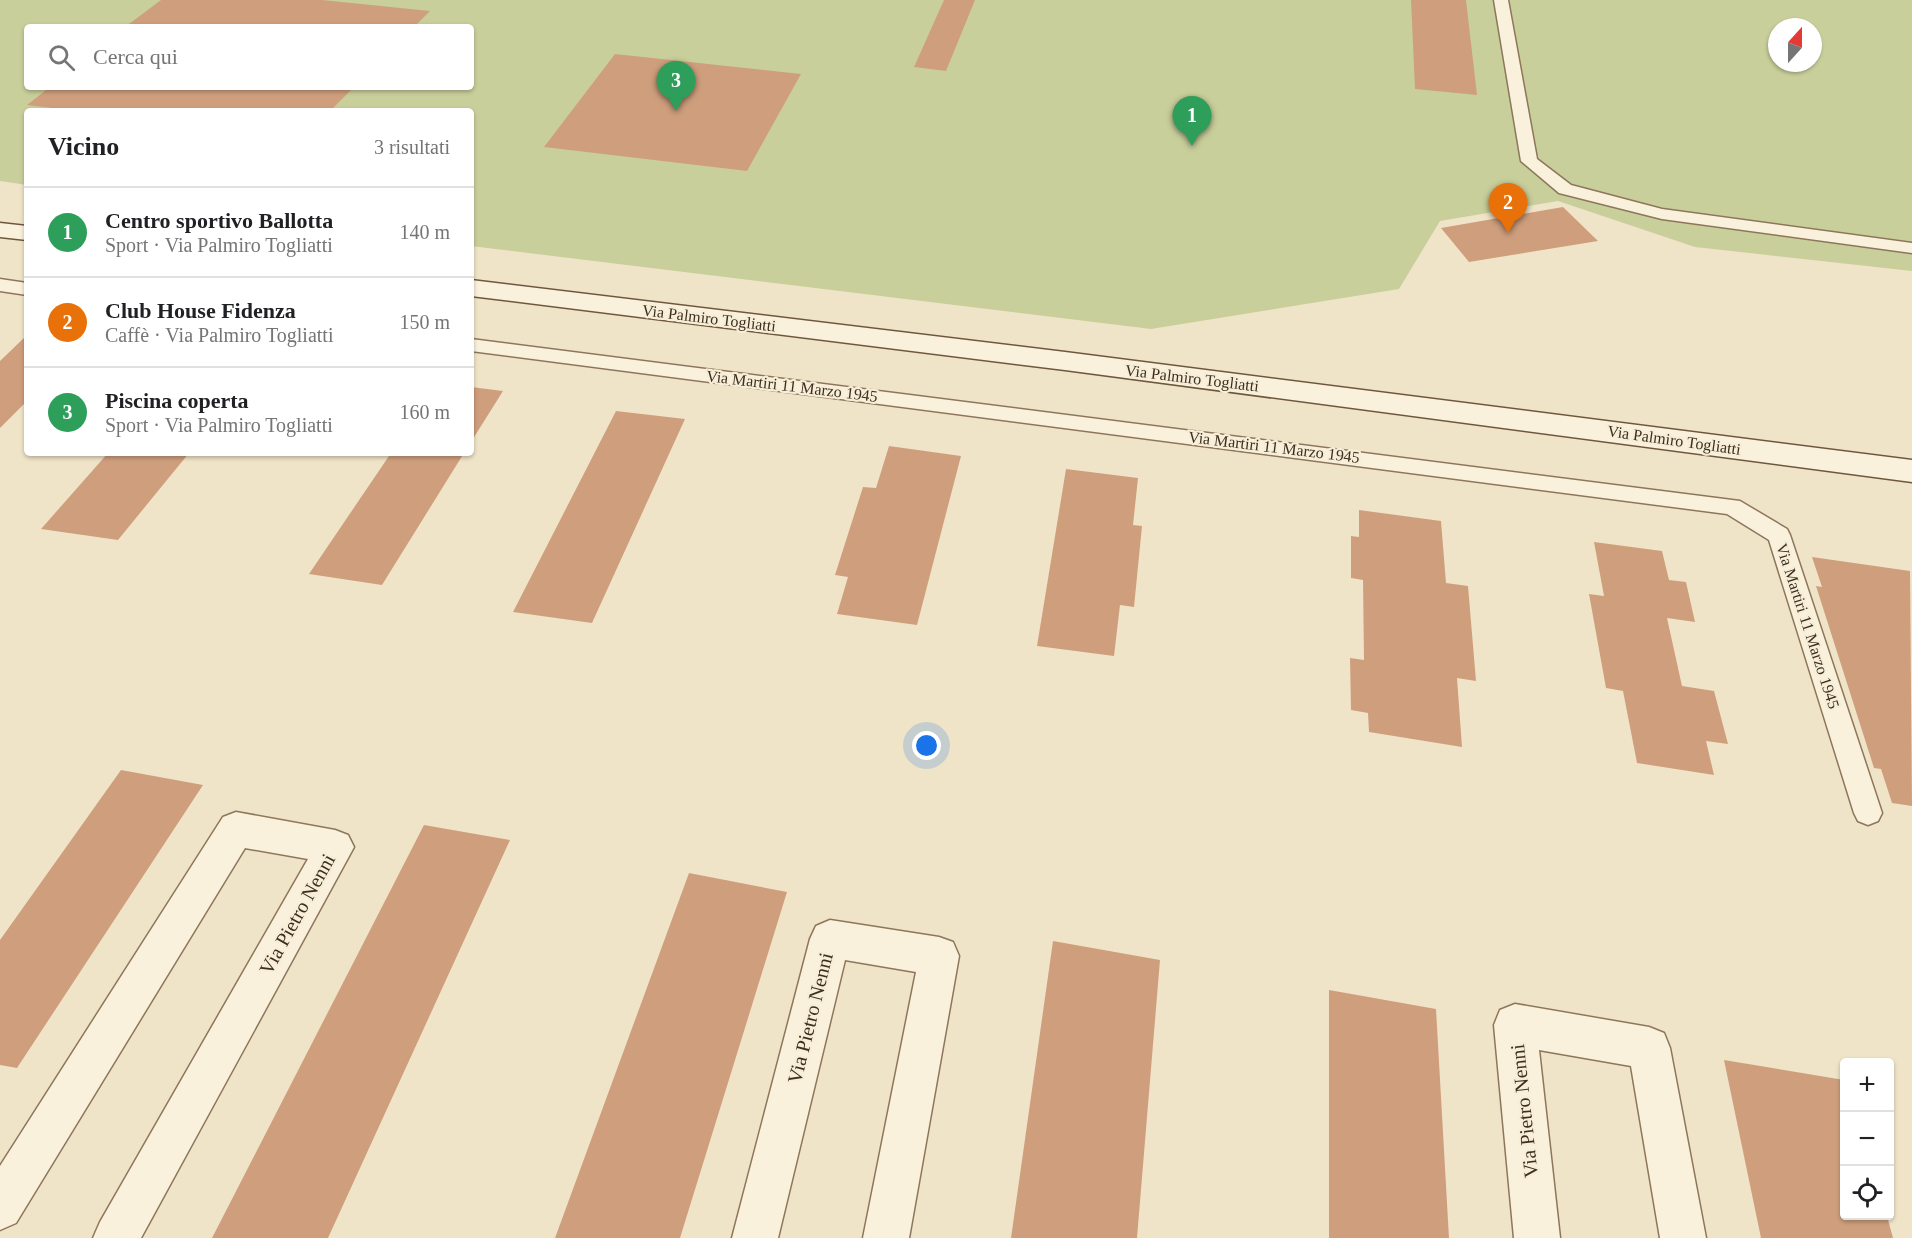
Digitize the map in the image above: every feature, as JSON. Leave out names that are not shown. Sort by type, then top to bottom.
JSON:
[{"type":"street","name":"Via Palmiro Togliatti","points":[[474,288],[1076,363],[1912,471]]},
{"type":"street","name":"Via Pietro Nenni","points":[[0,1208],[236,829],[335,847],[116,1238]]},
{"type":"street","name":"Via Pietro Nenni","points":[[755,1238],[830,939],[939,956],[886,1238]]},
{"type":"street","name":"Via Pietro Nenni","points":[[1538,1238],[1515,1025],[1649,1048],[1683,1238]]},
{"type":"lane","points":[[1501,0],[1529,161],[1565,189],[1662,214],[1912,248]]},
{"type":"lane","points":[[0,285],[24,289]]},
{"type":"lane","name":"Via Martiri 11 Marzo 1945","points":[[474,345],[1732,507],[1779,535],[1868,813]]},
{"type":"green space","points":[[0,0],[1912,0],[1912,271],[1695,247],[1558,201],[1440,221],[1399,289],[1151,329],[474,246],[474,108],[24,108],[24,185],[0,181]]},
{"type":"building","points":[[161,0],[322,0],[430,11],[417,24],[129,24]]},
{"type":"building","points":[[944,0],[975,0],[946,71],[914,67]]},
{"type":"building","points":[[1411,0],[1466,0],[1477,95],[1415,89]]},
{"type":"building","points":[[615,54],[801,74],[747,171],[544,147]]},
{"type":"building","points":[[46,90],[351,90],[333,108],[53,108],[27,105]]},
{"type":"building","points":[[1563,207],[1598,241],[1469,262],[1441,228]]},
{"type":"building","points":[[24,338],[24,404],[0,428],[0,361]]},
{"type":"building","points":[[474,387],[503,391],[474,437]]},
{"type":"building","points":[[616,411],[685,419],[592,623],[513,612]]},
{"type":"building","points":[[889,446],[961,456],[917,625],[837,614],[848,577],[835,575],[863,487],[876,488]]},
{"type":"building","points":[[105,456],[187,456],[118,540],[41,529]]},
{"type":"building","points":[[389,456],[462,456],[382,585],[309,574]]},
{"type":"building","points":[[1066,469],[1138,478],[1133,525],[1142,526],[1134,607],[1120,605],[1114,656],[1037,646]]},
{"type":"building","points":[[1359,510],[1441,521],[1446,583],[1468,586],[1476,681],[1457,678],[1462,747],[1369,732],[1368,713],[1351,710],[1350,658],[1364,660],[1363,580],[1351,578],[1351,536],[1359,537]]},
{"type":"building","points":[[1594,542],[1662,551],[1669,580],[1686,582],[1695,622],[1667,618],[1682,686],[1714,691],[1728,744],[1706,741],[1714,775],[1637,763],[1623,691],[1606,688],[1589,594],[1604,596]]},
{"type":"building","points":[[1812,557],[1910,571],[1912,806],[1892,803],[1881,769],[1874,768],[1816,586],[1822,587]]},
{"type":"building","points":[[121,770],[203,785],[17,1068],[0,1065],[0,940]]},
{"type":"building","points":[[424,825],[510,840],[328,1238],[212,1238]]},
{"type":"building","points":[[689,873],[787,892],[680,1238],[555,1238]]},
{"type":"building","points":[[1053,941],[1160,960],[1137,1238],[1011,1238]]},
{"type":"building","points":[[1329,990],[1436,1009],[1449,1238],[1329,1238]]},
{"type":"building","points":[[1724,1060],[1840,1079],[1840,1220],[1888,1220],[1893,1238],[1761,1238]]},
{"type":"place","name":"Piscina coperta","points":[[676,111]]},
{"type":"place","name":"Centro sportivo Ballotta","points":[[1192,146]]},
{"type":"place","name":"Club House Fidenza","points":[[1508,233]]}]
